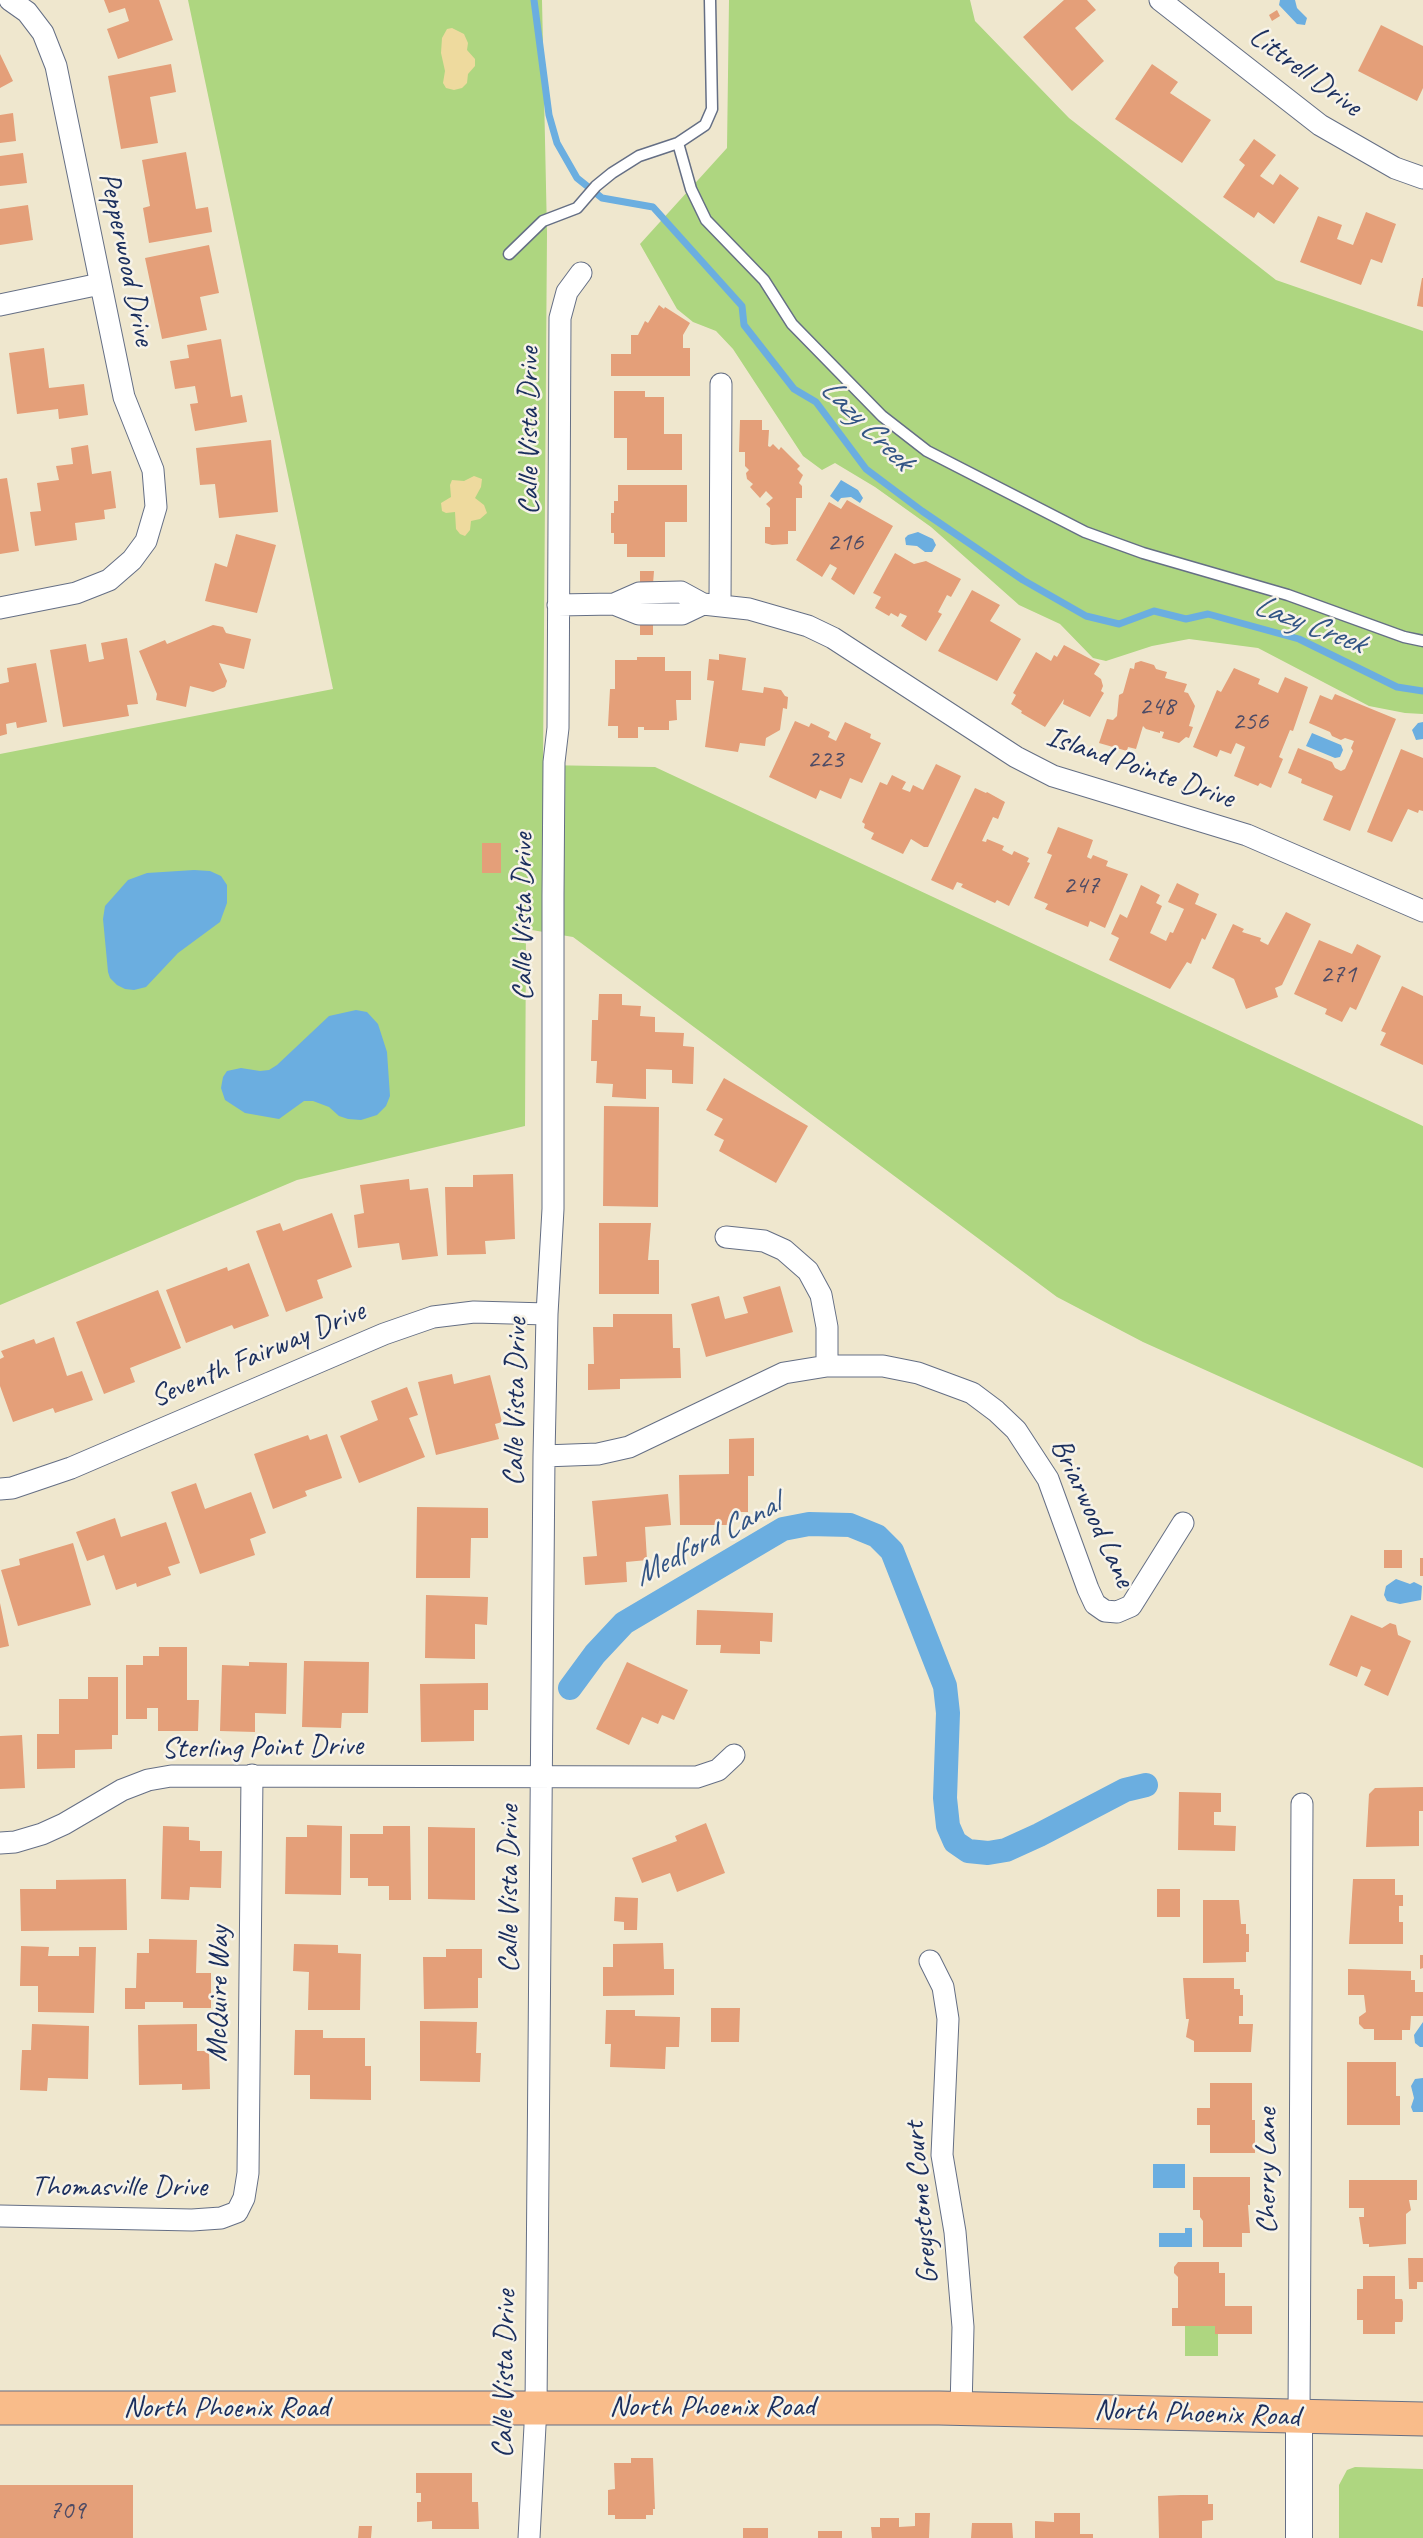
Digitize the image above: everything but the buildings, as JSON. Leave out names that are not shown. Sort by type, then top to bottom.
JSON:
[{"type":"main road","name":"North Phoenix Road","points":[[0,2408],[962,2409],[1423,2419]]},
{"type":"street","name":"Pepperwood Drive","points":[[0,608],[76,593],[109,580],[132,560],[146,541],[156,507],[153,470],[124,397],[56,66],[43,33],[27,12],[10,0]]},
{"type":"street","name":"Littrell Drive","points":[[1160,0],[1320,125],[1395,168],[1423,178]]},
{"type":"street","name":"Calle Vista Drive","points":[[529,2538],[536,2407],[544,1456],[547,1314],[553,1209],[554,762],[558,728],[560,318],[567,292],[580,273]]},
{"type":"street","points":[[0,305],[100,284]]},
{"type":"street","points":[[558,605],[614,604],[639,614],[682,614],[711,604],[721,384]]},
{"type":"street","name":"Island Pointe Drive","points":[[711,604],[779,616],[833,638],[1016,757],[1053,776],[1247,835],[1423,911]]},
{"type":"street","points":[[726,1238],[764,1241],[784,1251],[808,1270],[821,1295],[827,1327],[827,1366]]},
{"type":"street","name":"Seventh Fairway Drive","points":[[0,1489],[12,1488],[71,1468],[384,1334],[433,1317],[474,1312],[547,1314]]},
{"type":"street","name":"Briarwood Lane","points":[[544,1456],[598,1454],[629,1447],[784,1373],[827,1366],[883,1366],[918,1373],[972,1393],[1016,1430],[1048,1479],[1088,1589],[1095,1604],[1105,1611],[1117,1612],[1131,1606],[1183,1523]]},
{"type":"street","name":"Sterling Point Drive","points":[[0,1843],[15,1842],[42,1834],[64,1824],[122,1790],[148,1780],[171,1776],[697,1777],[718,1770],[734,1755]]},
{"type":"street","name":"McQuire Way","points":[[237,2212],[244,2198],[248,2173],[252,1775]]},
{"type":"street","name":"Cherry Lane","points":[[1299,2538],[1302,1804]]},
{"type":"street","name":"Greystone Court","points":[[930,1961],[943,1987],[948,2019],[942,2155],[955,2232],[963,2327],[962,2409]]},
{"type":"street","name":"Thomasville Drive","points":[[0,2216],[192,2220],[221,2218],[237,2212]]},
{"type":"lane","points":[[509,254],[543,221],[578,208],[596,186],[639,156],[678,143],[705,125],[712,109],[710,0]]},
{"type":"lane","points":[[678,143],[691,189],[706,220],[764,280],[792,324],[882,416],[927,452],[1085,532],[1143,553],[1288,596],[1423,641]]},
{"type":"green space","points":[[188,0],[542,0],[547,233],[543,765],[655,767],[1423,1126],[1423,1468],[1143,1342],[1057,1297],[573,937],[526,929],[525,1126],[297,1180],[0,1305],[0,754],[333,689]]},
{"type":"green space","points":[[729,0],[970,0],[975,21],[1069,118],[1276,280],[1423,331],[1423,714],[1369,706],[1258,648],[1189,639],[1152,646],[1106,661],[1093,658],[1060,624],[1019,605],[931,527],[875,487],[835,463],[822,470],[803,456],[733,349],[716,331],[693,322],[677,309],[640,244],[727,148]]},
{"type":"green space","points":[[1185,2326],[1215,2326],[1215,2334],[1218,2334],[1218,2356],[1185,2356]]},
{"type":"green space","points":[[1355,2467],[1423,2469],[1423,2538],[1339,2538],[1339,2485],[1347,2470]]},
{"type":"sand","points":[[452,28],[464,34],[468,43],[467,50],[475,59],[475,66],[468,74],[467,83],[462,88],[454,90],[446,88],[443,83],[445,71],[441,53],[442,38],[447,29]]},
{"type":"sand","points":[[474,476],[482,479],[481,487],[475,498],[484,505],[487,513],[480,519],[471,521],[470,530],[465,536],[456,529],[455,512],[442,511],[441,503],[451,497],[452,480],[464,481]]},
{"type":"water","points":[[1280,0],[1295,0],[1297,8],[1307,18],[1305,25],[1297,24],[1279,5]]},
{"type":"water","points":[[841,480],[858,490],[863,498],[860,503],[851,497],[841,498],[838,502],[830,496]]},
{"type":"water","points":[[918,532],[933,539],[936,545],[932,552],[925,552],[917,546],[906,545],[905,538]]},
{"type":"water","points":[[1423,722],[1423,739],[1416,740],[1412,730],[1418,723]]},
{"type":"water","points":[[1312,733],[1341,745],[1343,750],[1340,757],[1335,758],[1306,746]]},
{"type":"water","points":[[210,871],[221,876],[227,885],[227,903],[220,922],[178,953],[146,987],[134,990],[117,985],[108,972],[103,919],[105,906],[128,880],[147,873]]},
{"type":"water","points":[[356,1010],[367,1012],[378,1024],[387,1052],[390,1096],[386,1106],[377,1115],[361,1120],[348,1119],[339,1116],[329,1107],[313,1101],[304,1101],[279,1119],[245,1113],[225,1100],[221,1088],[227,1071],[241,1068],[269,1070],[329,1016]]},
{"type":"water","points":[[1396,1579],[1422,1586],[1421,1600],[1400,1604],[1387,1601],[1384,1595],[1386,1586]]},
{"type":"water","points":[[1423,2022],[1423,2047],[1420,2047],[1415,2043],[1414,2035]]},
{"type":"water","points":[[1423,2078],[1423,2112],[1413,2112],[1411,2107],[1414,2098],[1411,2086],[1415,2079]]},
{"type":"water","points":[[1153,2164],[1185,2164],[1185,2188],[1153,2188]]},
{"type":"water","points":[[1185,2228],[1192,2228],[1192,2247],[1159,2247],[1159,2233],[1185,2233]]},
{"type":"waterway","name":"Lazy Creek","points":[[534,0],[549,115],[557,143],[577,178],[602,198],[653,207],[742,306],[744,325],[794,389],[816,402],[866,469],[922,511],[1023,580],[1086,616],[1119,624],[1154,611],[1186,619],[1208,614],[1299,639],[1397,687],[1423,691]]},
{"type":"waterway","name":"Medford Canal","points":[[570,1688],[595,1654],[624,1623],[783,1529],[809,1524],[850,1525],[877,1536],[892,1551],[945,1686],[948,1713],[945,1798],[948,1826],[955,1842],[968,1851],[988,1853],[1006,1850],[1125,1790],[1146,1785]]}]
